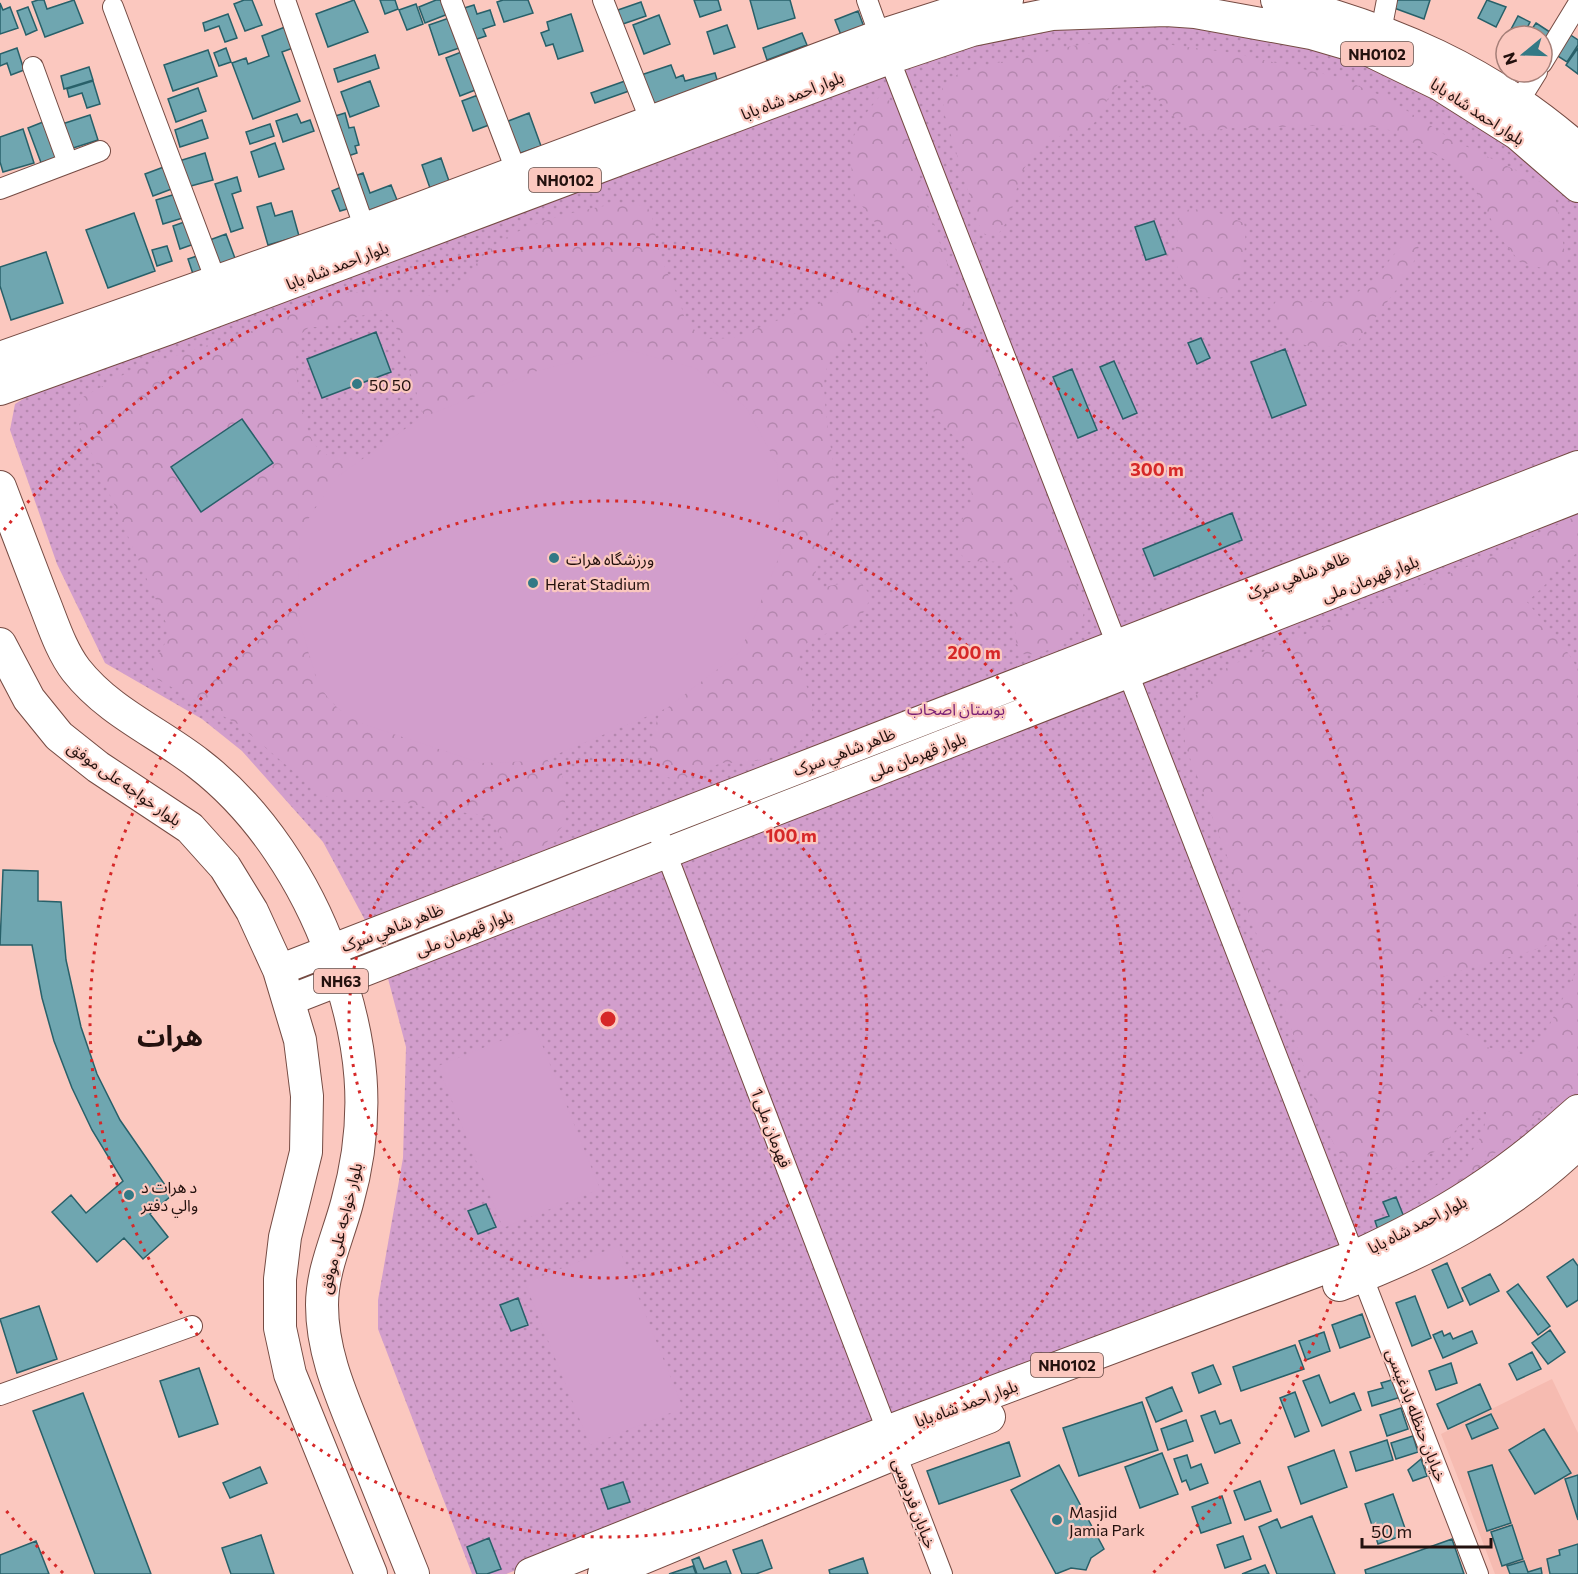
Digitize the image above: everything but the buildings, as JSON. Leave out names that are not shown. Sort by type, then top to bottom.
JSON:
[{"type":"highway","name":"بلوار احمد شاه بابا","points":[[0,389],[189,321],[884,47],[964,9],[1007,0]]},
{"type":"highway","name":"بلوار احمد شاه بابا","points":[[1277,0],[1381,31],[1451,61],[1519,101],[1578,149]]},
{"type":"highway","name":"بلوار احمد شاه بابا","points":[[0,358],[365,229],[651,122],[884,47],[1052,14],[1166,10],[1195,12],[1311,33],[1369,50],[1438,84],[1518,134],[1578,186]]},
{"type":"highway","name":"بلوار خواجه علی موفق","points":[[0,487],[57,635],[75,669],[106,702],[200,765],[239,802],[277,849],[307,896],[331,951],[352,1012],[360,1057],[362,1102],[358,1151],[348,1201],[326,1273],[322,1301],[323,1329],[331,1368],[413,1574]]},
{"type":"highway","name":"بلوار خواجه علی موفق","points":[[0,644],[29,699],[59,736],[98,767],[190,828],[225,867],[252,911],[279,970],[290,1000],[300,1040],[307,1096],[306,1152],[285,1237],[280,1279],[280,1328],[290,1374],[371,1574]]},
{"type":"highway","name":"بلوار احمد شاه بابا","points":[[1360,1266],[1409,1232],[1468,1199],[1533,1151],[1578,1112]]},
{"type":"highway","name":"بلوار احمد شاه بابا","points":[[531,1574],[893,1442],[1360,1266],[1420,1252],[1471,1226],[1562,1159],[1578,1143]]},
{"type":"highway","name":"بلوار احمد شاه بابا","points":[[604,1574],[893,1442]]},
{"type":"main road","name":"ظاهر شاهي سړک","points":[[279,970],[1578,466]]},
{"type":"main road","name":"بلوار قهرمان ملی","points":[[290,1000],[1578,497]]},
{"type":"street","points":[[285,0],[365,229]]},
{"type":"street","points":[[451,0],[517,173]]},
{"type":"street","points":[[603,0],[651,122]]},
{"type":"street","name":"خیابان حنظله بادغیسی","points":[[867,0],[1478,1574]]},
{"type":"street","points":[[1381,31],[1387,0]]},
{"type":"street","points":[[1554,43],[1578,4]]},
{"type":"street","points":[[113,7],[216,281]]},
{"type":"street","points":[[33,67],[68,163]]},
{"type":"street","points":[[1519,101],[1530,84]]},
{"type":"street","points":[[0,189],[100,151]]},
{"type":"street","name":"قهرمان ملی 1","points":[[655,824],[893,1442]]},
{"type":"street","points":[[0,1395],[192,1326]]},
{"type":"street","name":"خیابان فردوسی","points":[[893,1442],[942,1574]]},
{"type":"shaded area","points":[[1552,1379],[1578,1433],[1578,1574],[1495,1574],[1441,1434]]},
{"type":"green space","name":"بوستان اصحاب","points":[[1125,15],[1326,42],[1469,110],[1578,196],[1578,1094],[1524,1146],[1364,1245],[506,1574],[472,1574],[378,1329],[378,1300],[403,1158],[406,1047],[380,948],[323,842],[242,751],[202,719],[105,663],[57,564],[10,430],[15,404],[39,389],[920,54]]},
{"type":"green space","points":[[1112,41],[1165,44],[1233,53],[1337,77],[1387,98],[1453,140],[1546,185],[1555,195],[1566,260],[1558,270],[1520,262],[1503,241],[1471,183],[1453,164],[1392,131],[1379,127],[1339,125],[1197,130],[1175,117],[1139,81],[1130,76],[1114,89],[1100,115],[1089,128],[1058,137],[1031,158],[1019,181],[1012,209],[1004,226],[998,234],[985,235],[978,223],[945,116],[942,88],[959,73],[983,66],[1072,46]]},
{"type":"green space","points":[[880,96],[890,101],[905,121],[927,205],[944,255],[978,339],[1014,405],[1084,606],[1079,626],[1072,634],[1054,648],[1043,652],[1022,654],[1016,642],[1013,572],[1005,562],[967,561],[958,551],[960,524],[972,500],[970,460],[965,447],[937,419],[931,406],[922,311],[908,273],[896,249],[855,197],[852,183],[851,142],[863,117]]},
{"type":"green space","points":[[621,203],[647,206],[652,217],[659,254],[679,299],[686,323],[706,339],[733,338],[819,304],[854,282],[869,281],[873,294],[872,306],[861,326],[828,365],[825,375],[825,404],[835,491],[830,530],[817,565],[815,578],[824,587],[849,582],[862,584],[870,595],[866,608],[859,618],[840,629],[819,636],[803,648],[799,657],[800,667],[811,701],[812,714],[809,727],[800,741],[788,750],[765,759],[723,763],[679,779],[664,775],[657,768],[651,751],[653,732],[663,705],[775,543],[781,502],[772,478],[424,417],[397,330],[392,318],[382,310],[322,327],[309,327],[302,333],[297,348],[299,394],[311,438],[318,448],[329,456],[348,455],[364,466],[347,485],[315,507],[310,519],[305,607],[306,637],[312,665],[323,690],[341,710],[367,725],[544,755],[552,766],[562,773],[565,824],[537,852],[524,855],[511,852],[489,819],[477,814],[437,810],[399,801],[334,799],[320,794],[239,725],[157,679],[152,667],[169,636],[166,623],[78,422],[76,413],[83,397],[132,370],[267,326],[296,306],[319,296],[345,292],[436,296],[445,293],[454,288],[490,249],[511,235],[558,217]]},
{"type":"green space","points":[[1209,209],[1244,223],[1245,230],[1240,274],[1231,291],[1219,298],[1198,294],[1188,287],[1178,268],[1176,256],[1181,210]]},
{"type":"green space","points":[[1408,239],[1419,246],[1411,270],[1358,341],[1325,347],[1299,343],[1286,334],[1269,311],[1277,300],[1324,302],[1352,295],[1373,280]]},
{"type":"green space","name":"Herat Stadium","points":[[624,349],[695,368],[746,407],[777,464],[781,552],[740,652],[667,708],[541,761],[481,763],[360,723],[317,680],[297,614],[300,531],[337,477],[419,419],[537,371]]},
{"type":"green space","points":[[1578,515],[1578,552],[1553,572],[1547,583],[1527,602],[1561,642],[1578,669],[1578,903],[1573,920],[1569,929],[1558,939],[1542,947],[1435,981],[1420,990],[1418,1003],[1486,1047],[1525,1055],[1544,1036],[1578,968],[1578,1085],[1435,1202],[1428,1191],[1467,1158],[1481,1136],[1486,1112],[1473,1110],[1439,1150],[1391,1170],[1366,1175],[1353,1170],[1337,1150],[1320,1116],[1283,1004],[1185,745],[1184,719],[1195,696],[1229,666],[1495,555]]},
{"type":"green space","points":[[535,1027],[600,1189],[503,1228],[438,1066]]},
{"type":"green space","points":[[618,1246],[683,1408],[590,1445],[525,1283]]},
{"type":"place","name":"50 50","points":[[357,384]]},
{"type":"place","name":"ورزشگاه هرات","points":[[554,558]]},
{"type":"place","name":"Herat Stadium","points":[[533,583]]},
{"type":"place","name":"د هرات د والي دفتر","points":[[129,1195]]},
{"type":"place","name":"Masjid Jamia Park","points":[[1057,1520]]},
{"type":"district","name":"هرات","points":[[170,1035]]}]
